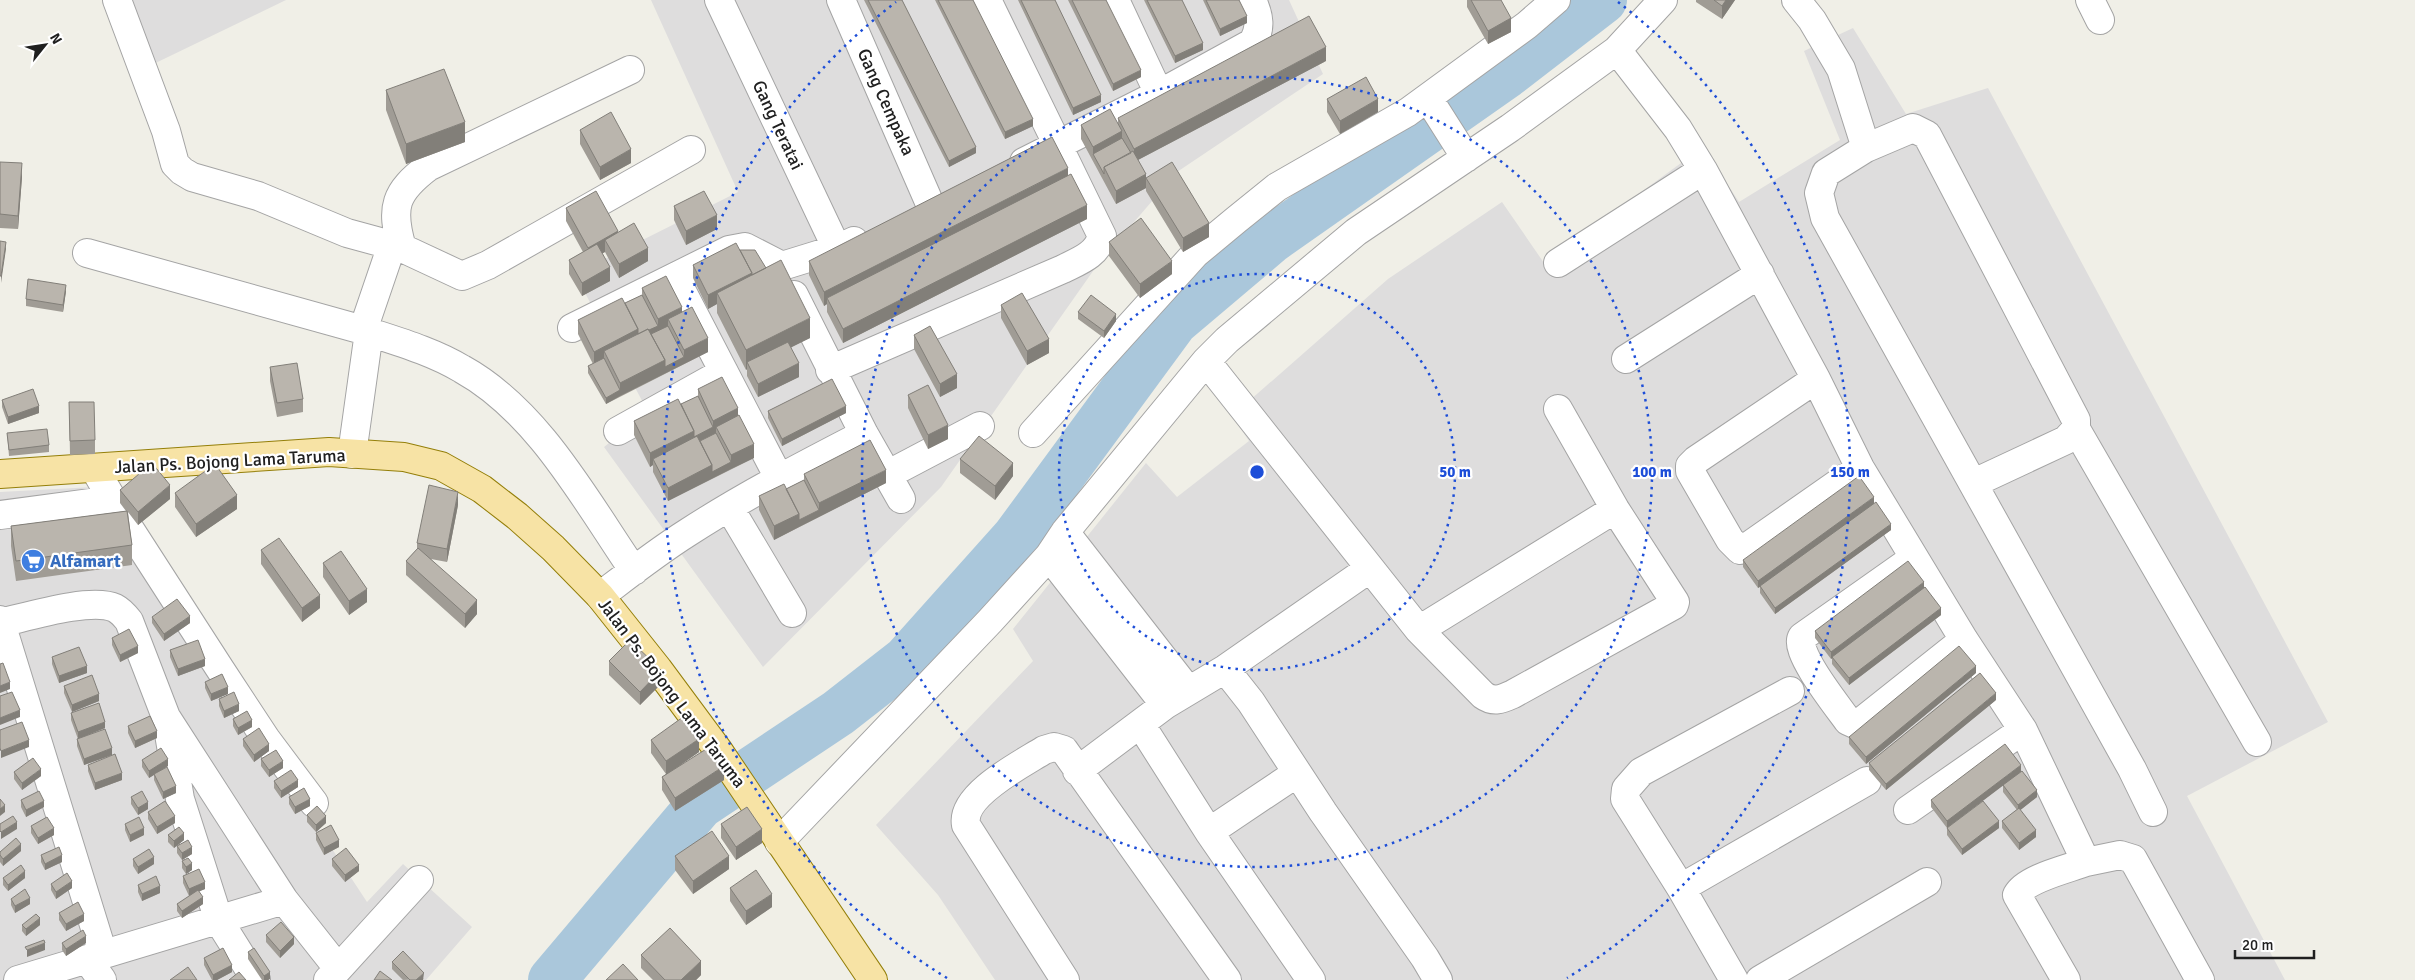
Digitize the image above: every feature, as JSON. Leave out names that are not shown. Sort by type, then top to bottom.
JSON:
[{"type":"main road","name":"Jalan Ps. Bojong Lama Taruma","points":[[0,474],[329,452],[404,457],[441,466],[482,489],[546,542],[600,596],[658,669],[718,750],[874,980]]},
{"type":"street","points":[[117,0],[166,131],[176,164],[182,171],[192,177],[258,196],[347,234],[397,246],[462,276],[476,271],[691,150]]},
{"type":"street","name":"Gang Teratai","points":[[719,0],[838,249]]},
{"type":"street","name":"Gang Cempaka","points":[[841,0],[930,204]]},
{"type":"street","points":[[830,370],[1091,255],[1100,244],[1102,236],[988,0]]},
{"type":"street","points":[[1115,0],[1159,94]]},
{"type":"street","points":[[999,173],[1059,146],[1252,43],[1259,34],[1258,12],[1252,0]]},
{"type":"street","points":[[1033,433],[1195,254],[1277,187],[1408,112],[1431,102],[1556,0]]},
{"type":"street","points":[[773,833],[990,621],[1049,556],[1065,532],[1206,361],[1227,340],[1356,232],[1461,148],[1617,50],[1663,0]]},
{"type":"street","points":[[1796,0],[1812,20],[1841,69],[1866,148]]},
{"type":"street","points":[[1617,50],[1678,129],[1702,170],[1816,379],[1860,468],[1964,640],[2023,730],[2086,862]]},
{"type":"street","points":[[352,454],[366,331],[397,246],[395,224],[401,191],[410,180],[428,167],[630,70]]},
{"type":"street","points":[[1431,102],[1461,148]]},
{"type":"street","points":[[2153,812],[2132,769],[1825,218],[1819,193],[1826,173],[1866,148],[1913,128],[1927,135],[2076,420],[2076,430],[2257,742]]},
{"type":"street","points":[[1558,263],[1702,170]]},
{"type":"street","points":[[905,216],[956,192]]},
{"type":"street","points":[[782,266],[838,249],[880,229]]},
{"type":"street","points":[[572,328],[729,250],[744,247],[782,266],[830,370],[901,499]]},
{"type":"street","points":[[87,253],[366,331],[400,342],[462,368],[496,392],[528,421],[577,487],[634,571]]},
{"type":"street","points":[[1626,359],[1760,274]]},
{"type":"street","points":[[675,278],[779,478]]},
{"type":"street","points":[[1206,361],[1419,630],[1483,695],[1493,700],[1501,700],[1674,605],[1674,599],[1614,509],[1558,409]]},
{"type":"street","points":[[618,431],[724,372]]},
{"type":"street","points":[[1816,379],[1696,460],[1690,466],[1690,471],[1730,540],[1740,550],[1750,545],[1860,468]]},
{"type":"street","points":[[887,475],[980,426]]},
{"type":"street","points":[[1974,483],[2066,440],[2076,430]]},
{"type":"street","points":[[600,596],[685,534],[729,506],[864,434]]},
{"type":"street","points":[[94,468],[266,739],[314,803]]},
{"type":"street","points":[[0,515],[113,500]]},
{"type":"street","points":[[729,506],[792,613]]},
{"type":"street","points":[[1419,630],[1614,509]]},
{"type":"street","points":[[1065,532],[1188,690]]},
{"type":"street","points":[[1049,556],[1165,705]]},
{"type":"street","points":[[1914,558],[1802,637],[1800,647],[1810,665],[1848,721],[1857,724],[1964,640]]},
{"type":"street","points":[[1077,771],[1141,725],[1165,705],[1225,669],[1369,569]]},
{"type":"street","points":[[97,964],[0,622],[79,606],[107,606],[116,608],[129,622],[166,717],[333,974],[419,880]]},
{"type":"street","points":[[1225,669],[1251,702],[1438,980]]},
{"type":"street","points":[[1734,980],[1681,888],[1625,800],[1626,789],[1641,772],[1790,691]]},
{"type":"street","points":[[166,717],[180,800],[219,921],[256,980]]},
{"type":"street","points":[[1141,725],[1210,832],[1310,980]]},
{"type":"street","points":[[1908,810],[2023,730]]},
{"type":"street","points":[[1065,980],[966,825],[964,817],[980,792],[1044,750],[1059,747],[1064,750],[1077,771],[1227,980]]},
{"type":"street","points":[[1210,832],[1297,773]]},
{"type":"street","points":[[1681,888],[1867,781]]},
{"type":"street","points":[[2066,980],[2017,895],[2020,890],[2035,880],[2086,862],[2120,855],[2126,855],[2133,859],[2200,980]]},
{"type":"street","points":[[1760,980],[1928,882]]},
{"type":"street","points":[[18,980],[97,964],[284,900]]},
{"type":"shaded area","points":[[109,0],[286,0],[139,71]]},
{"type":"shaded area","points":[[651,0],[1289,0],[1323,74],[1177,172],[1098,264],[941,487],[763,667],[604,447],[648,412],[575,274],[738,192]]},
{"type":"shaded area","points":[[1853,28],[1906,114],[1988,88],[2328,722],[2187,796],[2285,980],[995,980],[938,895],[876,825],[1033,661],[1013,629],[1146,463],[1177,497],[1249,441],[1232,416],[1388,279],[1502,202],[1544,263],[1703,147],[1739,202],[1840,140],[1804,51]]},
{"type":"shaded area","points":[[94,487],[367,902],[403,864],[472,927],[426,980],[0,980],[0,492]]},
{"type":"building","points":[[868,0],[902,0],[976,147],[949,161]]},
{"type":"building","points":[[938,0],[973,0],[1033,119],[1005,132]]},
{"type":"building","points":[[1021,0],[1055,0],[1101,95],[1073,108]]},
{"type":"building","points":[[1072,0],[1106,0],[1141,70],[1113,84]]},
{"type":"building","points":[[1147,0],[1182,0],[1203,43],[1175,56]]},
{"type":"building","points":[[1206,0],[1239,0],[1247,16],[1220,29]]},
{"type":"building","points":[[1471,0],[1501,0],[1511,18],[1488,31]]},
{"type":"building","points":[[1714,0],[1726,0],[1722,6]]},
{"type":"building","points":[[1309,16],[1326,47],[1134,149],[1118,118]]},
{"type":"building","points":[[444,69],[465,122],[406,144],[386,90]]},
{"type":"building","points":[[1366,77],[1378,99],[1340,121],[1327,99]]},
{"type":"building","points":[[1110,109],[1122,131],[1093,147],[1081,125]]},
{"type":"building","points":[[611,112],[631,149],[600,167],[580,130]]},
{"type":"building","points":[[1052,137],[1068,168],[824,292],[809,261]]},
{"type":"building","points":[[1122,138],[1131,153],[1104,167],[1104,174],[1093,154]]},
{"type":"building","points":[[1133,151],[1146,174],[1116,191],[1104,167]]},
{"type":"building","points":[[0,162],[22,163],[18,216],[0,214]]},
{"type":"building","points":[[1172,162],[1209,223],[1183,238],[1146,178]]},
{"type":"building","points":[[1071,174],[1087,205],[843,329],[827,298]]},
{"type":"building","points":[[596,191],[618,231],[588,248],[566,208]]},
{"type":"building","points":[[704,191],[717,215],[686,231],[674,206]]},
{"type":"building","points":[[1141,218],[1172,261],[1140,284],[1109,242]]},
{"type":"building","points":[[634,223],[648,248],[619,264],[605,240]]},
{"type":"building","points":[[0,241],[6,242],[1,276],[0,276]]},
{"type":"building","points":[[736,243],[752,273],[708,295],[693,265]]},
{"type":"building","points":[[597,244],[610,267],[582,283],[569,260]]},
{"type":"building","points":[[740,250],[755,250],[766,268],[752,275]]},
{"type":"building","points":[[781,260],[810,318],[746,350],[717,293]]},
{"type":"building","points":[[666,276],[682,307],[658,319],[642,288]]},
{"type":"building","points":[[28,279],[66,285],[63,305],[26,299]]},
{"type":"building","points":[[1022,293],[1049,339],[1027,351],[1001,305]]},
{"type":"building","points":[[642,295],[658,326],[638,334],[638,329],[625,303]]},
{"type":"building","points":[[1091,295],[1116,314],[1104,331],[1078,312]]},
{"type":"building","points":[[622,298],[638,329],[594,352],[578,320]]},
{"type":"building","points":[[692,307],[708,338],[684,350],[668,319]]},
{"type":"building","points":[[668,326],[684,357],[665,367],[665,360],[651,334]]},
{"type":"building","points":[[930,326],[957,374],[940,384],[914,335]]},
{"type":"building","points":[[648,329],[665,360],[620,383],[604,351]]},
{"type":"building","points":[[788,342],[799,363],[758,384],[747,362]]},
{"type":"building","points":[[604,358],[620,390],[606,398],[588,366]]},
{"type":"building","points":[[297,363],[303,399],[277,403],[270,367]]},
{"type":"building","points":[[722,377],[738,408],[713,421],[698,389]]},
{"type":"building","points":[[832,379],[846,406],[782,439],[768,411]]},
{"type":"building","points":[[928,385],[948,425],[928,435],[908,395]]},
{"type":"building","points":[[33,389],[39,406],[8,417],[2,400]]},
{"type":"building","points":[[698,396],[713,427],[694,437],[694,431],[681,404]]},
{"type":"building","points":[[678,399],[694,431],[650,453],[634,421]]},
{"type":"building","points":[[69,402],[94,402],[95,440],[70,441]]},
{"type":"building","points":[[739,415],[754,444],[731,455],[716,427]]},
{"type":"building","points":[[47,429],[49,445],[9,450],[7,433]]},
{"type":"building","points":[[716,433],[731,462],[712,472],[712,465],[700,441]]},
{"type":"building","points":[[697,436],[712,465],[668,488],[653,459]]},
{"type":"building","points":[[979,436],[1013,463],[995,486],[960,459]]},
{"type":"building","points":[[870,440],[886,470],[819,503],[804,474]]},
{"type":"building","points":[[152,463],[170,485],[138,512],[120,490]]},
{"type":"building","points":[[215,464],[237,495],[196,524],[175,493]]},
{"type":"building","points":[[1859,476],[1874,497],[1758,581],[1743,560]]},
{"type":"building","points":[[804,480],[819,510],[799,520],[799,514],[786,489]]},
{"type":"building","points":[[784,484],[799,514],[774,526],[759,496]]},
{"type":"building","points":[[429,485],[458,492],[447,549],[417,543]]},
{"type":"building","points":[[1876,502],[1891,524],[1775,608],[1760,586]]},
{"type":"building","points":[[127,511],[132,545],[16,561],[11,526]]},
{"type":"building","points":[[279,538],[320,595],[302,608],[261,550]]},
{"type":"building","points":[[418,548],[477,600],[465,614],[406,561]]},
{"type":"building","points":[[341,551],[367,589],[349,601],[323,563]]},
{"type":"building","points":[[1908,561],[1924,582],[1831,652],[1815,631]]},
{"type":"building","points":[[1925,587],[1941,608],[1849,678],[1832,657]]},
{"type":"building","points":[[177,599],[190,616],[164,634],[152,617]]},
{"type":"building","points":[[129,629],[138,646],[120,655],[112,638]]},
{"type":"building","points":[[198,640],[205,659],[178,669],[170,650]]},
{"type":"building","points":[[630,640],[661,670],[640,692],[609,661]]},
{"type":"building","points":[[1959,646],[1976,666],[1866,757],[1849,737]]},
{"type":"building","points":[[79,647],[87,666],[59,676],[52,657]]},
{"type":"building","points":[[3,663],[10,682],[0,686],[0,664]]},
{"type":"building","points":[[1980,673],[1996,693],[1886,784],[1869,763]]},
{"type":"building","points":[[222,674],[228,687],[211,694],[205,682]]},
{"type":"building","points":[[92,675],[99,694],[72,705],[64,686]]},
{"type":"building","points":[[12,692],[20,710],[0,718],[0,696]]},
{"type":"building","points":[[234,692],[239,704],[224,711],[219,699]]},
{"type":"building","points":[[99,703],[105,722],[78,732],[71,713]]},
{"type":"building","points":[[247,711],[252,720],[238,728],[233,719]]},
{"type":"building","points":[[150,716],[157,731],[135,741],[128,726]]},
{"type":"building","points":[[683,717],[699,739],[666,761],[651,740]]},
{"type":"building","points":[[22,722],[29,740],[1,751],[0,730]]},
{"type":"building","points":[[259,728],[269,744],[254,755],[243,739]]},
{"type":"building","points":[[105,729],[112,748],[84,759],[77,739]]},
{"type":"building","points":[[2005,744],[2021,765],[1947,821],[1931,800]]},
{"type":"building","points":[[711,746],[724,766],[675,798],[662,777]]},
{"type":"building","points":[[161,748],[168,759],[149,771],[142,760]]},
{"type":"building","points":[[276,750],[283,761],[269,770],[261,759]]},
{"type":"building","points":[[115,754],[122,773],[95,783],[88,765]]},
{"type":"building","points":[[33,758],[41,769],[22,783],[14,772]]},
{"type":"building","points":[[167,767],[176,786],[163,792],[154,774]]},
{"type":"building","points":[[291,770],[298,780],[281,791],[274,781]]},
{"type":"building","points":[[2022,771],[2037,790],[2018,805],[2003,785]]},
{"type":"building","points":[[304,788],[310,799],[295,807],[289,797]]},
{"type":"building","points":[[39,791],[44,801],[26,810],[21,800]]},
{"type":"building","points":[[142,791],[148,802],[138,808],[131,797]]},
{"type":"building","points":[[0,799],[5,805],[0,809]]},
{"type":"building","points":[[165,801],[175,816],[157,827],[148,812]]},
{"type":"building","points":[[1983,801],[1999,821],[1962,849],[1947,828]]},
{"type":"building","points":[[317,806],[326,816],[316,825],[307,815]]},
{"type":"building","points":[[747,807],[762,829],[736,847],[721,824]]},
{"type":"building","points":[[2019,808],[2036,830],[2019,843],[2002,821]]},
{"type":"building","points":[[13,816],[17,822],[1,832],[0,824]]},
{"type":"building","points":[[47,817],[54,828],[38,838],[31,826]]},
{"type":"building","points":[[139,817],[144,828],[130,835],[125,824]]},
{"type":"building","points":[[331,825],[339,840],[324,848],[316,833]]},
{"type":"building","points":[[179,827],[184,833],[174,841],[168,835]]},
{"type":"building","points":[[712,831],[729,856],[693,881],[675,856]]},
{"type":"building","points":[[16,838],[21,844],[3,859],[0,852]]},
{"type":"building","points":[[188,840],[192,847],[182,853],[177,846]]},
{"type":"building","points":[[59,847],[62,855],[45,864],[41,855]]},
{"type":"building","points":[[346,848],[359,865],[345,875],[332,859]]},
{"type":"building","points":[[149,849],[154,857],[138,867],[133,859]]},
{"type":"building","points":[[188,858],[192,863],[186,867],[182,861]]},
{"type":"building","points":[[21,865],[25,871],[8,885],[3,878]]},
{"type":"building","points":[[199,869],[205,882],[189,889],[183,876]]},
{"type":"building","points":[[756,870],[772,894],[746,911],[730,888]]},
{"type":"building","points":[[67,873],[72,881],[56,892],[51,884]]},
{"type":"building","points":[[156,876],[160,886],[142,894],[138,885]]},
{"type":"building","points":[[25,889],[30,898],[15,906],[11,899]]},
{"type":"building","points":[[198,890],[203,897],[182,911],[177,904]]},
{"type":"building","points":[[78,902],[84,914],[66,924],[59,913]]},
{"type":"building","points":[[36,914],[40,918],[26,929],[22,925]]},
{"type":"building","points":[[281,922],[294,937],[280,951],[266,935]]},
{"type":"building","points":[[670,928],[701,961],[681,980],[665,980],[641,955]]},
{"type":"building","points":[[83,930],[86,936],[66,949],[62,943]]},
{"type":"building","points":[[44,940],[45,943],[27,950],[25,947]]},
{"type":"building","points":[[223,948],[232,965],[213,975],[204,958]]},
{"type":"building","points":[[254,948],[270,972],[264,976],[248,952]]},
{"type":"building","points":[[403,951],[424,973],[416,980],[410,980],[392,962]]},
{"type":"building","points":[[623,964],[638,980],[606,980]]},
{"type":"building","points":[[188,967],[197,980],[170,980]]},
{"type":"building","points":[[380,971],[392,980],[374,980]]},
{"type":"building","points":[[239,972],[246,980],[229,980]]},
{"type":"waterway","points":[[552,980],[700,805],[838,713],[906,660],[1016,537],[1174,322],[1272,239],[1507,74],[1603,0]]},
{"type":"place","name":"Alfamart","points":[[33,561]]}]
